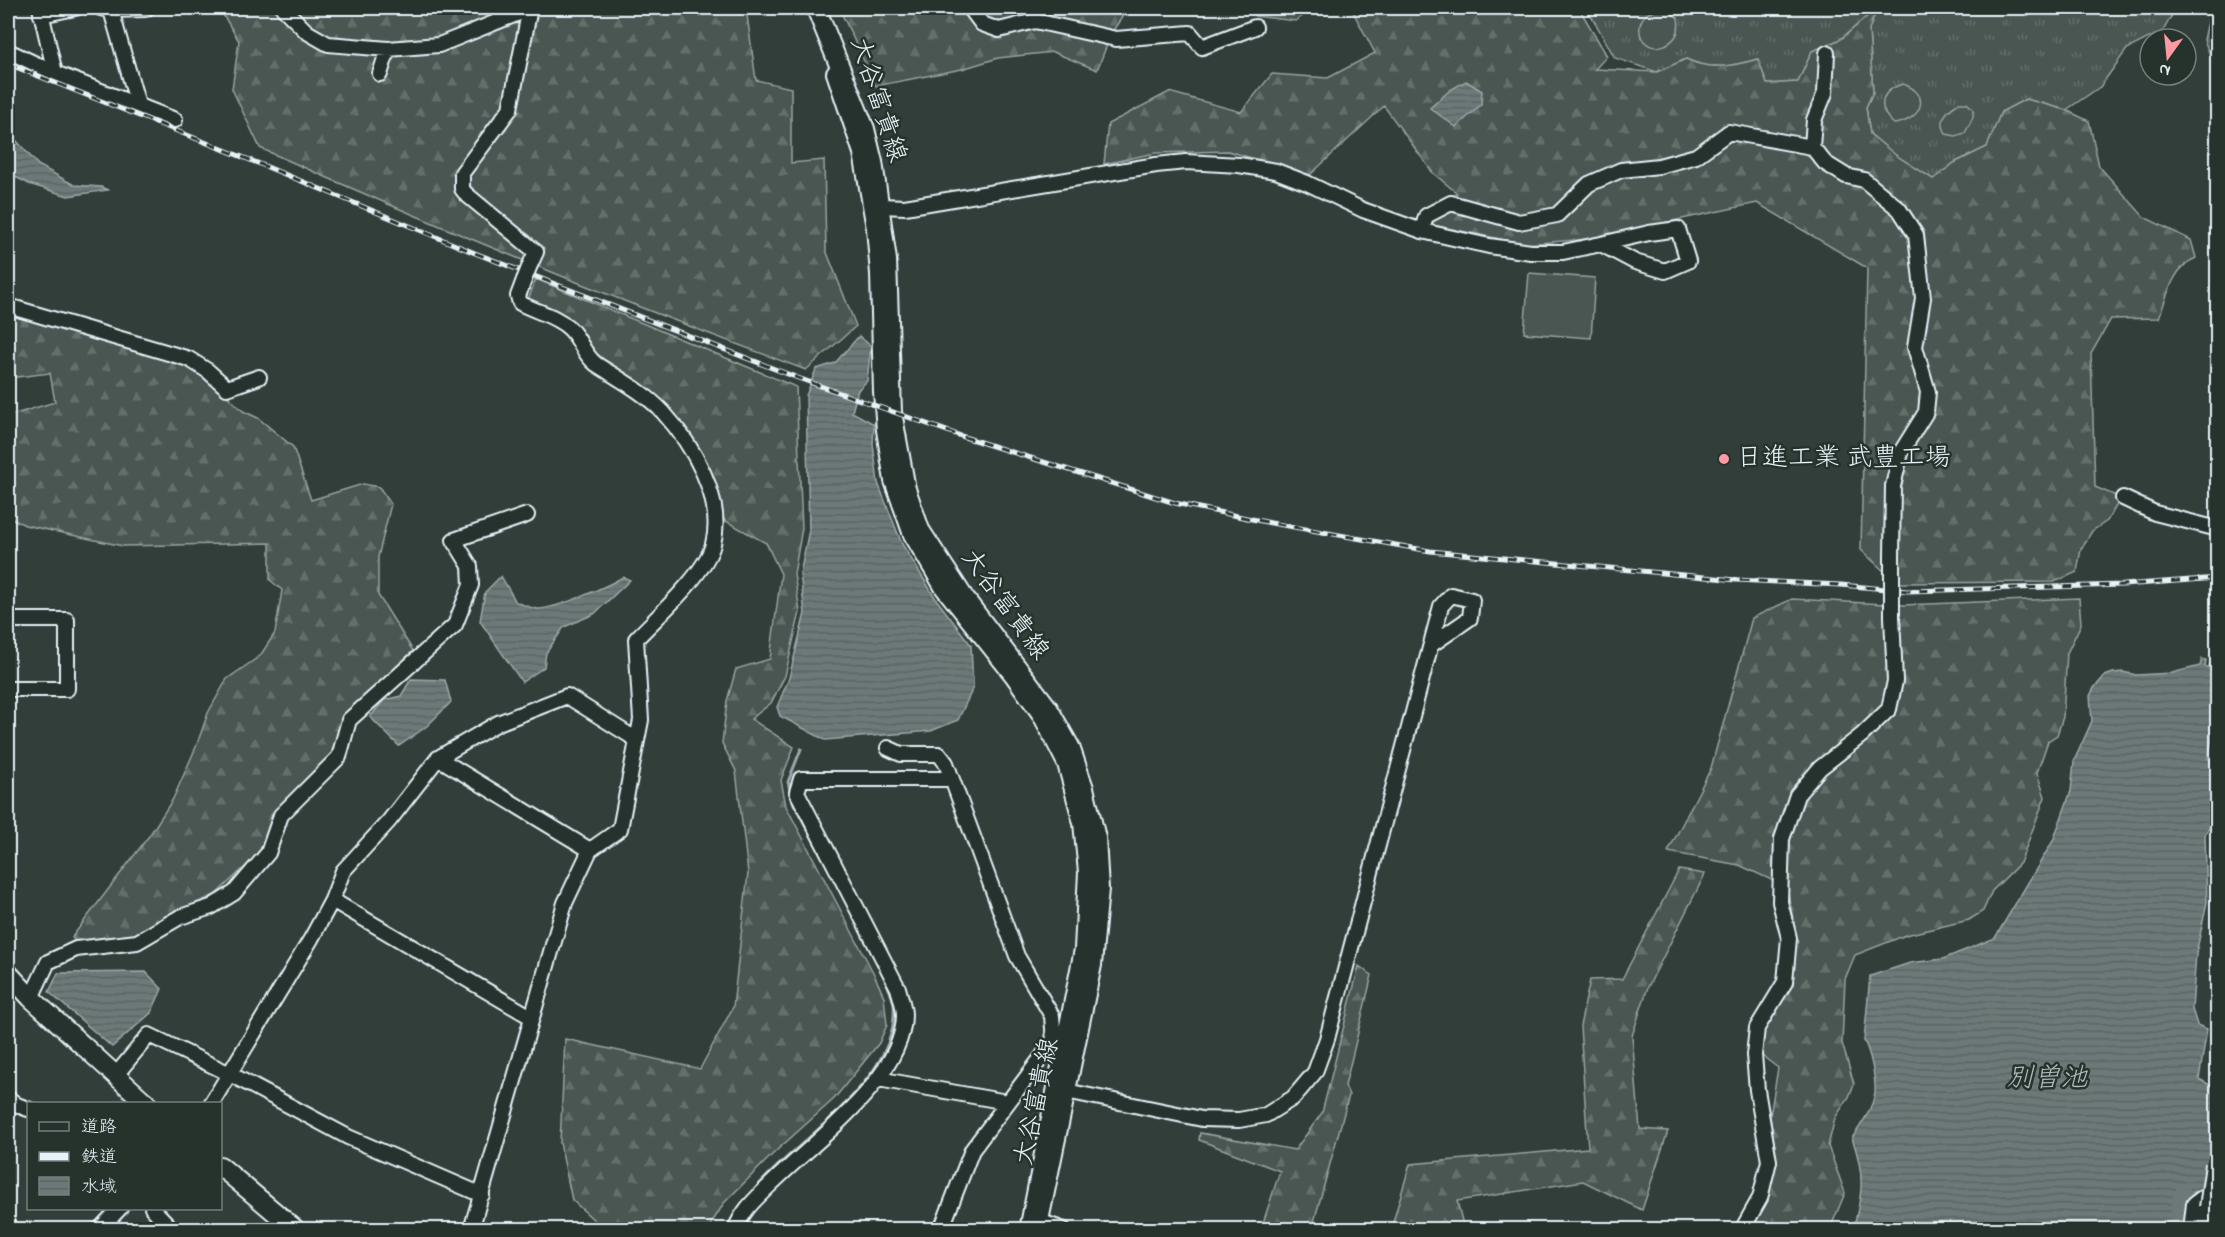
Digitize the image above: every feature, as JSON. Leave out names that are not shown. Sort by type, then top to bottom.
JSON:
[{"type":"highway","points":[[2212,1212],[2217,1165]]},
{"type":"main road","name":"大谷富貴線","points":[[816,8],[865,129],[881,206],[887,260],[892,411],[906,489],[920,530],[965,599],[1048,708],[1070,747],[1084,788],[1096,838],[1100,889],[1092,965],[1066,1091],[1034,1227]]},
{"type":"main road","points":[[8,974],[31,998],[145,1102]]},
{"type":"main road","points":[[222,1168],[296,1230]]},
{"type":"street","points":[[55,73],[40,11],[75,8]]},
{"type":"street","points":[[283,8],[307,32],[328,44],[388,49],[439,45],[530,8]]},
{"type":"street","points":[[471,1230],[565,903],[590,850],[620,829],[641,720],[636,639],[698,572],[713,546],[717,522],[705,473],[689,446],[662,411],[588,356],[572,331],[561,322],[520,303],[518,296],[536,252],[462,189],[462,173],[465,168],[510,110],[530,8]]},
{"type":"street","points":[[807,8],[818,31],[861,153],[874,228],[878,274],[884,430],[896,492],[911,535],[943,589],[1040,715],[1065,764],[1081,823],[1086,872],[1082,949],[1034,1227],[1064,1230]]},
{"type":"street","points":[[970,8],[982,24],[999,30],[1035,21],[1116,39],[1190,33],[1202,47],[1256,27]]},
{"type":"street","points":[[138,105],[106,9],[146,9]]},
{"type":"street","points":[[380,74],[388,49]]},
{"type":"street","points":[[8,51],[55,73],[175,120]]},
{"type":"street","points":[[1812,147],[1814,120],[1825,93],[1827,53]]},
{"type":"street","points":[[1422,231],[1426,216],[1451,203],[1519,222],[1557,215],[1589,184],[1621,170],[1659,166],[1696,156],[1729,132],[1812,147],[1825,163],[1846,176],[1864,180],[1899,209],[1916,235],[1923,298],[1915,347],[1928,392],[1926,412],[1901,452],[1893,486],[1894,681],[1889,709],[1863,734],[1820,768],[1797,795],[1782,839],[1780,902],[1789,938],[1785,982],[1757,1028],[1754,1055],[1757,1090],[1769,1161],[1760,1198],[1742,1230]]},
{"type":"street","points":[[881,206],[905,207],[1156,165],[1197,162],[1276,171],[1363,210],[1422,231],[1489,246],[1531,252],[1563,252],[1649,233],[1678,229],[1688,261],[1665,271],[1635,262],[1601,244]]},
{"type":"street","points":[[8,306],[189,359],[208,371],[227,388],[259,376]]},
{"type":"street","points":[[2123,498],[2163,515],[2217,529]]},
{"type":"street","points":[[31,998],[48,962],[76,949],[137,942],[180,916],[211,907],[234,893],[268,853],[281,815],[339,757],[349,720],[455,625],[471,585],[470,566],[454,540],[527,515]]},
{"type":"street","points":[[8,620],[67,620],[67,689],[8,689]]},
{"type":"street","points":[[1066,1091],[1202,1119],[1239,1120],[1266,1115],[1293,1098],[1315,1072],[1327,1039],[1431,645]]},
{"type":"street","points":[[211,1102],[311,939],[332,900],[343,871],[389,821],[438,758],[498,723],[567,696],[637,740]]},
{"type":"street","points":[[888,748],[901,754],[939,754],[946,763],[1017,956],[1052,1016],[1054,1041],[972,1150],[941,1230]]},
{"type":"street","points":[[438,758],[590,850]]},
{"type":"street","points":[[735,1230],[742,1213],[790,1164],[848,1113],[878,1079],[900,1039],[904,1014],[898,988],[797,792],[801,779],[951,779]]},
{"type":"street","points":[[332,900],[531,1017]]},
{"type":"street","points":[[115,1076],[149,1035],[230,1074],[348,1137],[482,1195]]},
{"type":"street","points":[[878,1079],[1007,1102]]},
{"type":"street","points":[[8,1098],[16,1105],[27,1109]]},
{"type":"street","points":[[2191,1230],[2194,1204],[2202,1198],[2212,1212]]},
{"type":"street","points":[[99,1230],[119,1210]]},
{"type":"street","points":[[153,1210],[173,1230]]},
{"type":"green space","points":[[219,8],[746,8],[756,80],[791,88],[791,163],[824,160],[826,250],[856,326],[806,370],[531,264],[260,148],[232,89],[239,41]]},
{"type":"green space","points":[[839,8],[1128,8],[1112,32],[1097,70],[1053,52],[998,58],[962,69],[876,86]]},
{"type":"green space","points":[[1252,8],[1312,8],[1296,21],[1255,16]]},
{"type":"green space","points":[[1351,8],[1579,8],[1607,56],[1595,69],[1657,72],[1686,59],[1704,65],[1722,66],[1758,59],[1767,84],[1798,82],[1812,51],[1841,39],[1877,8],[1869,30],[1873,92],[1866,107],[1870,134],[1897,156],[1933,179],[1954,163],[1987,147],[2001,112],[2026,99],[2066,110],[2089,121],[2099,166],[2144,217],[2191,240],[2196,258],[2188,262],[2176,275],[2159,318],[2111,319],[2091,354],[2095,487],[2121,498],[2107,521],[2092,531],[2081,549],[2077,572],[2054,582],[1897,583],[1861,550],[1867,268],[1757,203],[1588,239],[1525,244],[1427,224],[1457,193],[1433,173],[1384,106],[1310,175],[1228,151],[1155,153],[1104,164],[1108,124],[1169,92],[1241,112],[1272,74],[1328,78],[1375,53]]},
{"type":"green space","points":[[1587,8],[1877,8],[1841,39],[1812,51],[1798,82],[1767,84],[1758,59],[1740,64],[1713,66],[1686,59],[1657,72],[1615,58]]},
{"type":"green space","points":[[1877,8],[2176,8],[2165,27],[2138,27],[2138,44],[2127,49],[2100,87],[2066,110],[2026,99],[2001,112],[1987,147],[1954,163],[1933,180],[1897,157],[1870,134],[1866,107],[1873,92],[1869,30]]},
{"type":"green space","points":[[2211,8],[2217,8],[2217,72],[2204,40]]},
{"type":"green space","points":[[1660,9],[1669,11],[1678,18],[1679,25],[1676,36],[1670,42],[1654,47],[1643,40],[1640,24],[1648,13]]},
{"type":"green space","points":[[1903,84],[1918,94],[1920,107],[1911,118],[1894,124],[1885,112],[1883,101],[1889,91]]},
{"type":"green space","points":[[1959,103],[1967,103],[1973,109],[1973,117],[1965,133],[1956,136],[1946,134],[1943,120],[1950,109]]},
{"type":"green space","points":[[1529,273],[1595,278],[1591,338],[1524,333]]},
{"type":"green space","points":[[536,279],[796,387],[802,528],[794,574],[800,612],[785,676],[771,703],[751,719],[794,747],[781,780],[786,806],[874,974],[884,997],[887,1025],[879,1043],[834,1099],[776,1151],[724,1203],[708,1229],[604,1229],[572,1200],[560,1143],[565,1039],[700,1069],[733,1007],[748,873],[736,771],[722,743],[727,701],[736,669],[770,659],[781,574],[766,543],[724,520],[709,468],[678,419],[638,383],[592,351],[528,300]]},
{"type":"green space","points":[[8,313],[188,365],[222,391],[243,411],[258,418],[293,447],[311,500],[363,484],[379,487],[391,504],[378,557],[378,595],[413,651],[345,715],[333,754],[263,850],[215,895],[173,913],[130,937],[76,943],[72,937],[149,836],[173,799],[208,713],[227,679],[260,656],[275,633],[282,590],[270,580],[270,543],[123,546],[25,525],[8,517],[8,416],[55,402],[50,373],[17,377],[8,375]]},
{"type":"green space","points":[[2079,598],[2081,624],[2067,653],[2063,717],[2057,735],[2048,741],[2037,773],[2045,797],[2020,863],[1992,891],[1983,911],[1969,920],[1906,935],[1855,955],[1845,979],[1842,1043],[1854,1084],[1849,1097],[1835,1118],[1828,1146],[1845,1193],[1830,1229],[1749,1229],[1767,1198],[1777,1161],[1770,1116],[1778,1068],[1761,1055],[1765,1027],[1791,985],[1796,935],[1787,887],[1739,865],[1668,852],[1711,768],[1752,618],[1792,599],[1903,605]]},
{"type":"green space","points":[[1679,870],[1705,874],[1648,987],[1632,1036],[1640,1129],[1668,1131],[1642,1210],[1583,1181],[1457,1201],[1464,1229],[1391,1229],[1410,1164],[1588,1148],[1580,1026],[1590,980],[1622,979]]},
{"type":"green space","points":[[1359,966],[1372,975],[1345,1086],[1349,1095],[1312,1229],[1261,1229],[1280,1171],[1199,1140],[1200,1133],[1295,1150],[1322,1113]]},
{"type":"water","points":[[1466,81],[1482,91],[1481,105],[1456,127],[1430,108],[1450,90]]},
{"type":"water","points":[[8,131],[38,165],[74,185],[101,187],[108,190],[68,196],[29,184],[8,173]]},
{"type":"water","points":[[859,336],[871,346],[867,381],[858,390],[852,412],[874,424],[873,444],[878,483],[902,544],[936,599],[971,645],[973,688],[958,720],[931,731],[825,740],[780,716],[777,707],[789,678],[805,613],[800,574],[809,530],[806,396],[816,369],[835,363]]},
{"type":"water","points":[[501,576],[516,602],[539,609],[569,601],[623,577],[630,580],[594,614],[564,627],[546,653],[544,667],[522,682],[480,621],[485,592]]},
{"type":"water","name":"別曽池","points":[[2202,659],[2206,660],[2205,667],[2209,667],[2211,661],[2216,663],[2213,672],[2216,683],[2210,689],[2213,732],[2208,758],[2214,765],[2211,825],[2205,834],[2207,902],[2196,954],[2192,1009],[2197,1025],[2207,1029],[2199,1079],[2217,1089],[2217,1185],[2183,1196],[2178,1195],[2172,1226],[2160,1229],[1853,1229],[1861,1194],[1861,1173],[1852,1138],[1869,1110],[1875,1092],[1872,1065],[1864,1041],[1870,976],[1910,963],[1943,959],[1995,938],[2053,841],[2071,791],[2074,761],[2092,721],[2090,696],[2094,688],[2105,676],[2113,673],[2123,672],[2136,675],[2172,673],[2200,666]]},
{"type":"water","points":[[411,679],[445,680],[451,702],[427,726],[399,746],[370,717],[384,700],[401,696]]},
{"type":"water","points":[[146,972],[162,989],[151,1013],[112,1047],[49,992],[58,973]]},
{"type":"waterway","points":[[801,749],[788,782],[794,804],[831,873]]},
{"type":"waterway","points":[[726,1230],[743,1202],[853,1096],[875,1067],[890,1037],[894,1005],[888,985],[871,950]]},
{"type":"waterway","points":[[2179,1230],[2183,1196]]},
{"type":"railway","points":[[8,64],[260,164],[475,253],[798,378],[961,436],[1175,503],[1271,523],[1430,551],[1736,580],[1908,591],[2123,585],[2218,578]]},
{"type":"place","name":"日進工業 武豊工場","points":[[1724,459]]}]
